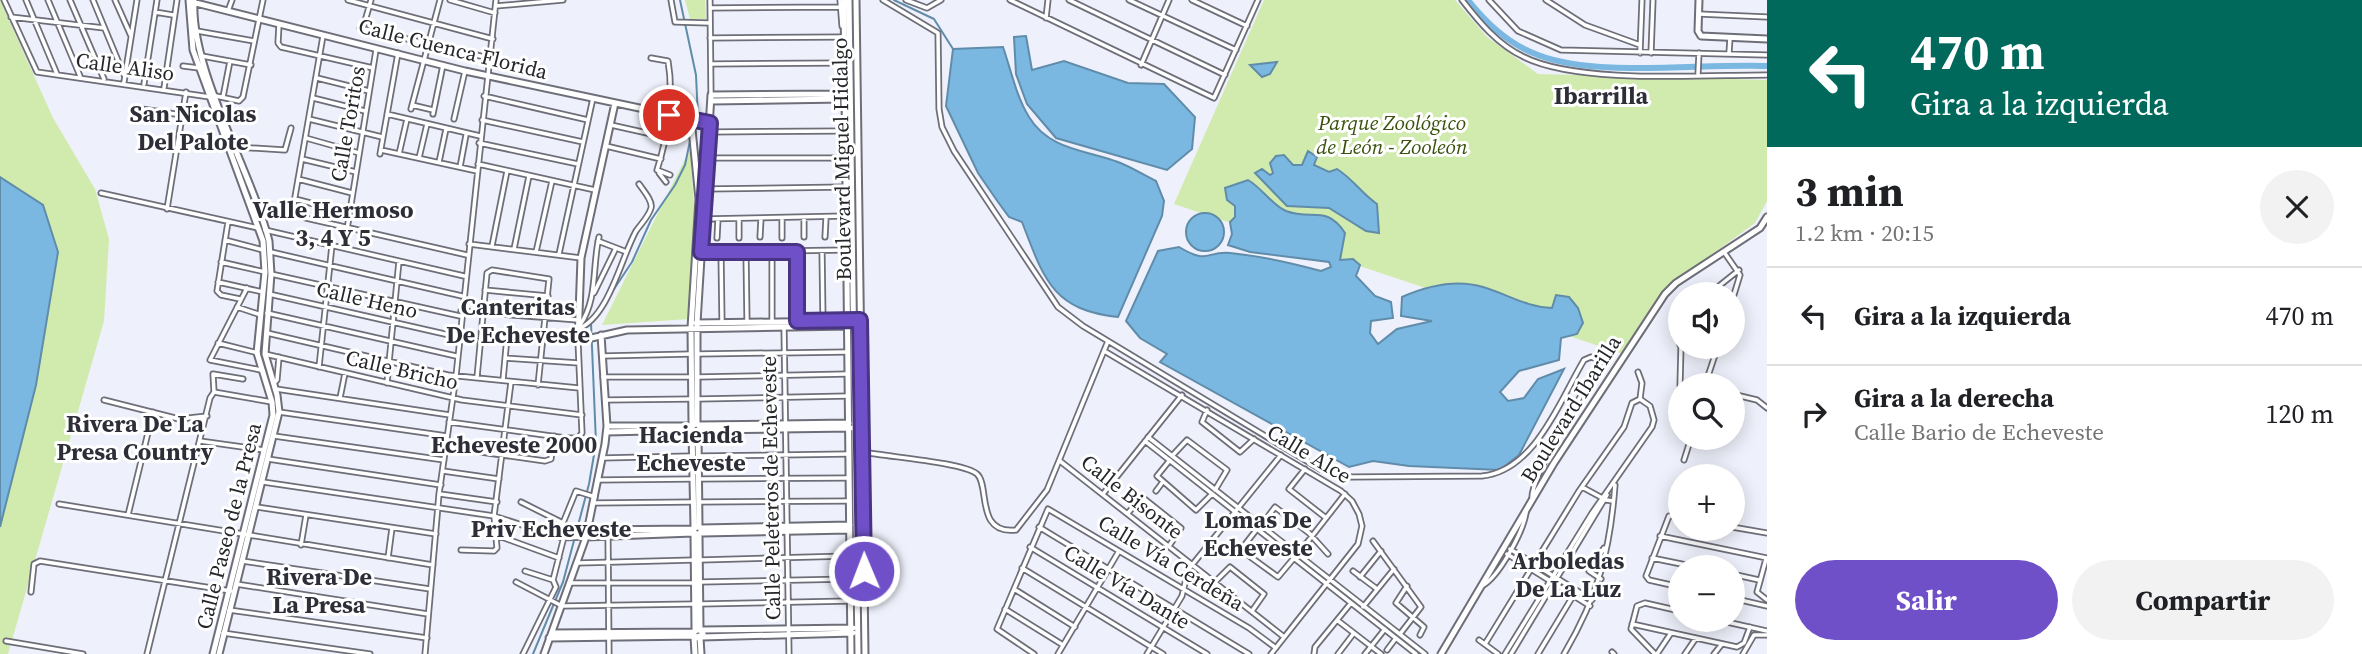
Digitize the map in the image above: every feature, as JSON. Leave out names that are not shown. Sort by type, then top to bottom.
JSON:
[{"type":"street","points":[[4,0],[11,17],[104,28]]},
{"type":"street","points":[[26,0],[57,74]]},
{"type":"street","points":[[48,0],[80,76]]},
{"type":"street","points":[[70,0],[104,80]]},
{"type":"street","points":[[93,0],[124,76]]},
{"type":"street","points":[[114,0],[131,37]]},
{"type":"street","points":[[124,82],[137,0]]},
{"type":"street","points":[[144,86],[157,0]]},
{"type":"street","points":[[163,89],[177,0]]},
{"type":"street","points":[[228,11],[232,0]]},
{"type":"street","points":[[202,56],[251,65],[263,0]]},
{"type":"street","points":[[348,0],[493,40]]},
{"type":"street","points":[[371,0],[361,28],[489,58]]},
{"type":"street","points":[[440,0],[411,107],[433,112],[443,65]]},
{"type":"street","points":[[450,0],[495,13]]},
{"type":"street","points":[[425,654],[439,494],[456,376],[464,276],[496,0]]},
{"type":"street","points":[[496,6],[563,0]]},
{"type":"street","points":[[670,0],[673,19],[678,23],[710,23]]},
{"type":"street","points":[[693,326],[710,123],[710,0]]},
{"type":"street","points":[[710,8],[845,11],[844,0]]},
{"type":"street","name":"Boulevard Miguel Hidalgo","points":[[844,0],[864,452],[864,654]]},
{"type":"street","name":"Boulevard Miguel Hidalgo","points":[[856,0],[850,96],[847,374],[850,601],[858,654]]},
{"type":"street","points":[[883,0],[938,33],[939,109],[942,127],[954,151],[1058,307],[1071,319],[1320,469],[1351,477],[1482,476],[1499,473],[1522,456],[1541,434],[1584,360],[1591,357],[1602,361],[1552,444],[1547,461],[1533,488],[1532,499]]},
{"type":"street","points":[[906,0],[927,8],[941,0]]},
{"type":"street","points":[[1010,0],[1214,98],[1257,0]]},
{"type":"street","points":[[1046,18],[1048,0]]},
{"type":"street","points":[[1069,0],[1225,75]]},
{"type":"street","points":[[1129,0],[1236,50]]},
{"type":"street","points":[[1141,65],[1169,0]]},
{"type":"street","points":[[1192,0],[1247,26]]},
{"type":"street","points":[[1489,0],[1518,32],[1561,50],[1767,55]]},
{"type":"street","points":[[1546,0],[1585,25],[1640,45]]},
{"type":"street","points":[[1640,53],[1642,0]]},
{"type":"street","points":[[1651,53],[1653,0]]},
{"type":"street","points":[[1699,0],[1701,36],[1767,39]]},
{"type":"street","name":"Calle Cuenca Florida","points":[[191,1],[486,76],[710,123]]},
{"type":"street","name":"Calle Paseo de la Presa","points":[[191,1],[202,56],[239,172],[263,229]]},
{"type":"street","name":"Calle Paseo de la Presa","points":[[191,1],[191,40],[199,68],[217,97],[218,117],[242,165],[258,207],[268,251],[264,314],[257,353],[272,402],[273,415],[263,482],[246,536],[219,654]]},
{"type":"street","points":[[1466,1],[1497,39],[1539,64],[1591,73],[1767,75]]},
{"type":"street","name":"Boulevard Miguel Hidalgo","points":[[845,11],[843,63],[850,96],[844,131],[845,230],[856,426],[854,630]]},
{"type":"street","points":[[155,12],[174,15]]},
{"type":"street","points":[[1698,14],[1767,18]]},
{"type":"street","name":"Calle Aliso","points":[[11,17],[34,71],[124,82],[239,101],[244,95],[251,65]]},
{"type":"street","points":[[279,24],[279,45],[373,68]]},
{"type":"street","points":[[195,30],[254,41]]},
{"type":"street","points":[[710,38],[844,33]]},
{"type":"street","points":[[292,214],[323,34]]},
{"type":"street","points":[[1729,53],[1730,38]]},
{"type":"street","name":"Calle Toritos","points":[[344,248],[377,47]]},
{"type":"street","points":[[398,52],[380,152],[477,171]]},
{"type":"street","points":[[1698,73],[1699,55]]},
{"type":"street","points":[[651,58],[668,61],[669,115],[658,170],[666,182]]},
{"type":"street","points":[[217,97],[231,61]]},
{"type":"street","points":[[710,64],[843,63]]},
{"type":"street","points":[[183,66],[199,68]]},
{"type":"street","points":[[454,119],[465,71]]},
{"type":"street","points":[[317,79],[369,91]]},
{"type":"street","points":[[167,209],[186,92]]},
{"type":"street","points":[[484,96],[588,120]]},
{"type":"street","points":[[711,98],[850,96]]},
{"type":"street","points":[[313,98],[366,111]]},
{"type":"street","points":[[559,254],[593,99]]},
{"type":"street","points":[[449,422],[554,436],[581,436],[583,415],[578,320],[581,258],[615,103]]},
{"type":"street","points":[[135,108],[218,117]]},
{"type":"street","points":[[387,114],[480,136]]},
{"type":"street","points":[[680,117],[691,129]]},
{"type":"street","points":[[309,119],[383,137]]},
{"type":"street","points":[[399,154],[407,119]]},
{"type":"street","points":[[693,119],[691,129],[699,199],[693,326],[697,604],[701,654]]},
{"type":"street","points":[[482,120],[583,142]]},
{"type":"street","points":[[419,158],[427,124]]},
{"type":"street","points":[[611,125],[665,137]]},
{"type":"street","points":[[233,148],[282,151],[287,148],[291,128]]},
{"type":"street","points":[[439,162],[446,129]]},
{"type":"street","points":[[709,132],[844,131]]},
{"type":"street","points":[[460,167],[467,134]]},
{"type":"street","points":[[306,138],[359,153]]},
{"type":"street","points":[[479,143],[578,164]]},
{"type":"street","points":[[606,146],[660,159]]},
{"type":"street","points":[[708,158],[844,158]]},
{"type":"street","points":[[302,159],[356,172]]},
{"type":"street","points":[[477,164],[595,190]]},
{"type":"street","points":[[658,170],[670,175]]},
{"type":"street","points":[[492,246],[507,171]]},
{"type":"street","points":[[239,172],[243,173],[251,191]]},
{"type":"street","points":[[514,249],[529,176]]},
{"type":"street","points":[[298,179],[352,193]]},
{"type":"street","points":[[536,251],[552,181]]},
{"type":"street","points":[[578,329],[590,322],[607,297],[636,232],[651,210],[651,204],[639,184]]},
{"type":"street","points":[[705,189],[845,187]]},
{"type":"street","points":[[101,193],[464,276]]},
{"type":"street","points":[[845,230],[851,196]]},
{"type":"street","points":[[295,199],[349,213]]},
{"type":"street","points":[[258,207],[468,255]]},
{"type":"street","points":[[704,219],[845,216]]},
{"type":"street","points":[[825,237],[826,217]]},
{"type":"street","name":"Boulevard Ibarilla","points":[[1441,654],[1532,499],[1665,294],[1760,228],[1767,217]]},
{"type":"street","points":[[760,237],[761,218]]},
{"type":"street","points":[[782,218],[782,238]]},
{"type":"street","points":[[804,218],[804,237]]},
{"type":"street","points":[[717,238],[718,219]]},
{"type":"street","points":[[739,219],[739,238]]},
{"type":"street","points":[[228,222],[217,291],[221,295],[240,299]]},
{"type":"street","points":[[578,329],[591,308],[599,239],[624,251]]},
{"type":"street","points":[[225,240],[462,296]]},
{"type":"street","points":[[469,244],[581,258]]},
{"type":"street","points":[[319,367],[332,245]]},
{"type":"street","points":[[593,294],[616,248]]},
{"type":"street","points":[[701,252],[846,250]]},
{"type":"street","points":[[822,251],[823,321]]},
{"type":"street","points":[[797,252],[797,321]]},
{"type":"street","points":[[1724,252],[1739,270],[1739,282]]},
{"type":"street","points":[[721,253],[722,322]]},
{"type":"street","points":[[746,253],[747,322]]},
{"type":"street","points":[[772,253],[772,322]]},
{"type":"street","points":[[387,383],[399,261]]},
{"type":"street","points":[[221,262],[395,302],[461,313],[483,312],[578,320]]},
{"type":"street","points":[[477,377],[487,273],[492,270],[548,277],[547,317],[538,384]]},
{"type":"street","points":[[1724,282],[1739,270]]},
{"type":"street","name":"Calle Heno","points":[[218,282],[458,337]]},
{"type":"street","points":[[593,282],[599,283]]},
{"type":"street","points":[[247,288],[210,357],[211,362],[261,370]]},
{"type":"street","points":[[485,290],[548,296]]},
{"type":"street","points":[[237,307],[457,356]]},
{"type":"street","name":"Calle Paseo de la Presa","points":[[212,654],[232,591],[279,412],[275,386],[265,354],[264,314]]},
{"type":"street","points":[[693,326],[722,322],[849,323]]},
{"type":"street","points":[[481,335],[581,341],[627,330],[860,323]]},
{"type":"street","name":"Calle Peleteros de Echeveste","points":[[784,324],[789,654]]},
{"type":"street","points":[[265,333],[456,376],[580,388]]},
{"type":"street","points":[[523,654],[555,601],[570,583],[587,533],[607,429],[601,335]]},
{"type":"street","points":[[503,380],[507,337]]},
{"type":"street","points":[[864,452],[957,466],[974,472],[981,479],[986,513],[1009,531],[1022,526],[1035,503],[1047,490],[1106,352],[1108,340]]},
{"type":"street","name":"Calle Bricho","points":[[218,343],[453,398],[583,415]]},
{"type":"street","points":[[602,356],[847,352]]},
{"type":"street","name":"Calle Alce","points":[[1106,352],[1345,494],[1359,514],[1361,533],[1351,555],[1327,581],[1271,654]]},
{"type":"street","name":"Calle Paseo de la Presa","points":[[275,386],[279,357]]},
{"type":"street","points":[[505,358],[579,363]]},
{"type":"street","points":[[1638,372],[1642,383],[1640,398]]},
{"type":"street","points":[[340,398],[345,373]]},
{"type":"street","points":[[147,654],[214,392],[213,374],[243,379]]},
{"type":"street","points":[[603,377],[847,374]]},
{"type":"street","points":[[461,550],[496,551],[494,516],[511,382]]},
{"type":"street","points":[[275,386],[450,415]]},
{"type":"street","points":[[214,392],[272,402]]},
{"type":"street","points":[[1103,494],[1182,395]]},
{"type":"street","points":[[605,400],[848,396]]},
{"type":"street","points":[[1745,397],[1757,400],[1767,408]]},
{"type":"street","points":[[1505,654],[1653,423],[1650,406],[1640,398]]},
{"type":"street","points":[[1485,644],[1582,487],[1624,427],[1632,403],[1640,398]]},
{"type":"street","points":[[104,400],[182,420],[207,416]]},
{"type":"street","points":[[1207,410],[1201,419],[1240,452],[1245,451],[1254,439]]},
{"type":"street","points":[[128,516],[153,412]]},
{"type":"street","points":[[279,412],[446,436]]},
{"type":"street","points":[[607,429],[856,426]]},
{"type":"street","points":[[274,436],[444,460]]},
{"type":"street","points":[[445,447],[549,460],[554,436]]},
{"type":"street","points":[[1146,439],[1363,607],[1416,654]]},
{"type":"street","points":[[1189,440],[1227,470],[1227,474],[1198,509],[1195,509],[1158,480],[1157,475],[1171,458],[1189,440]]},
{"type":"street","points":[[200,441],[441,485]]},
{"type":"street","points":[[1684,460],[1687,450]]},
{"type":"street","points":[[602,458],[849,454]]},
{"type":"street","points":[[1147,654],[1184,590],[1185,574],[1281,455]]},
{"type":"street","name":"Calle Bisonte","points":[[1059,461],[1284,637]]},
{"type":"street","points":[[1305,469],[1289,489],[1326,518]]},
{"type":"street","points":[[442,471],[499,479]]},
{"type":"street","points":[[597,480],[848,478]]},
{"type":"street","points":[[263,482],[494,516],[566,538],[576,538],[587,533],[864,527]]},
{"type":"street","points":[[1156,491],[1162,483]]},
{"type":"street","points":[[1564,654],[1601,579],[1615,483]]},
{"type":"street","points":[[1582,487],[1613,500]]},
{"type":"street","points":[[544,654],[551,636],[556,587],[553,580],[566,538],[565,525],[575,491],[594,500],[848,501]]},
{"type":"street","points":[[439,494],[497,502]]},
{"type":"street","points":[[1328,554],[1312,536],[1275,507],[1243,550],[1279,576],[1296,556],[1312,536],[1345,494]]},
{"type":"street","points":[[1128,513],[1143,498],[1181,528],[1169,546]]},
{"type":"street","points":[[521,502],[565,525]]},
{"type":"street","points":[[58,505],[433,565]]},
{"type":"street","points":[[257,508],[436,534]]},
{"type":"street","points":[[1480,587],[1491,580],[1508,552],[1522,528],[1527,508]]},
{"type":"street","name":"Calle Vía Cerdeña","points":[[1039,527],[1048,509],[1255,632],[1276,648]]},
{"type":"street","points":[[301,545],[306,515]]},
{"type":"street","points":[[1668,519],[1652,558],[1647,579],[1668,584]]},
{"type":"street","points":[[1034,654],[997,629],[1039,527],[1249,654]]},
{"type":"street","points":[[388,558],[392,528]]},
{"type":"street","points":[[1745,529],[1767,533]]},
{"type":"street","points":[[608,533],[609,654]]},
{"type":"street","points":[[495,535],[559,558]]},
{"type":"street","points":[[1660,536],[1767,558],[1757,594],[1767,600]]},
{"type":"street","points":[[1373,541],[1421,606],[1387,650]]},
{"type":"street","name":"Calle Vía Dante","points":[[1030,547],[1207,654]]},
{"type":"street","points":[[1601,579],[1589,571],[1605,547]]},
{"type":"street","points":[[1058,654],[1119,551]]},
{"type":"street","points":[[1360,577],[1381,551]]},
{"type":"street","points":[[1508,552],[1575,593],[1590,606]]},
{"type":"street","points":[[578,563],[849,556]]},
{"type":"street","points":[[1652,558],[1668,561]]},
{"type":"street","points":[[31,592],[34,564],[40,561],[232,591]]},
{"type":"street","points":[[242,561],[430,589]]},
{"type":"street","points":[[1215,582],[1226,568],[1230,567],[1265,594],[1252,611]]},
{"type":"street","points":[[1022,568],[1163,654]]},
{"type":"street","points":[[1363,607],[1394,569]]},
{"type":"street","points":[[525,571],[553,580]]},
{"type":"street","points":[[1353,571],[1377,589]]},
{"type":"street","points":[[1745,577],[1759,580]]},
{"type":"street","points":[[570,583],[850,579]]},
{"type":"street","points":[[1511,654],[1554,580]]},
{"type":"street","points":[[1327,581],[1350,603],[1425,654]]},
{"type":"street","points":[[516,582],[555,601],[608,606],[850,601]]},
{"type":"street","points":[[236,584],[428,614]]},
{"type":"street","points":[[1407,586],[1397,605],[1424,627],[1420,635]]},
{"type":"street","points":[[1014,589],[1075,627]]},
{"type":"street","points":[[1575,593],[1592,600]]},
{"type":"street","points":[[1538,654],[1575,593]]},
{"type":"street","points":[[1745,601],[1767,606]]},
{"type":"street","points":[[1314,654],[1315,646],[1350,603]]},
{"type":"street","points":[[1668,609],[1641,603],[1632,624],[1637,638],[1656,654],[1671,633]]},
{"type":"street","points":[[1005,609],[1064,645]]},
{"type":"street","points":[[229,610],[427,638]]},
{"type":"street","points":[[1337,620],[1381,654]]},
{"type":"street","points":[[1632,624],[1741,646],[1750,627]]},
{"type":"street","points":[[1745,626],[1767,633]]},
{"type":"street","points":[[1366,654],[1385,629]]},
{"type":"street","points":[[851,654],[854,630]]},
{"type":"street","points":[[551,636],[865,630]]},
{"type":"street","points":[[223,633],[370,654]]},
{"type":"street","points":[[1338,654],[1354,633]]},
{"type":"street","points":[[1743,654],[1754,635],[1767,633]]},
{"type":"street","points":[[695,654],[698,634]]},
{"type":"street","points":[[1685,654],[1696,638]]},
{"type":"street","points":[[1479,640],[1497,654]]},
{"type":"street","points":[[6,641],[83,654]]},
{"type":"street","points":[[1714,654],[1722,644]]},
{"type":"green space","points":[[0,0],[53,118],[95,189],[109,239],[104,321],[8,654],[0,654]]},
{"type":"green space","points":[[685,0],[705,0],[706,19],[690,19]]},
{"type":"green space","name":"Parque Zoológico de León - Zooleón","points":[[1264,0],[1455,0],[1487,37],[1538,74],[1767,80],[1767,201],[1755,223],[1674,282],[1668,282],[1668,286],[1623,354],[1174,204]]},
{"type":"green space","points":[[690,149],[695,219],[689,319],[602,325]]},
{"type":"water","points":[[1026,36],[1032,70],[1064,61],[1128,83],[1164,84],[1195,117],[1192,149],[1167,170],[1056,138],[1027,104],[1016,74],[1014,37]]},
{"type":"water","points":[[1003,47],[1021,100],[1037,128],[1058,143],[1118,162],[1156,181],[1164,201],[1162,216],[1118,317],[1078,307],[1064,299],[1054,288],[1037,260],[1022,222],[1009,217],[978,173],[946,106],[953,49]]},
{"type":"water","points":[[1277,62],[1270,74],[1262,77],[1250,65]]},
{"type":"water","points":[[1308,151],[1317,157],[1314,165],[1329,172],[1337,169],[1377,204],[1379,233],[1366,231],[1329,208],[1287,206],[1255,173],[1262,169],[1270,175],[1273,173],[1270,163],[1276,156],[1284,155],[1293,165],[1302,165]]},
{"type":"water","points":[[0,177],[43,205],[58,252],[36,385],[0,527]]},
{"type":"water","points":[[1248,180],[1286,211],[1325,216],[1338,224],[1345,233],[1340,260],[1353,259],[1360,265],[1356,276],[1375,296],[1391,302],[1393,318],[1371,321],[1370,333],[1378,344],[1397,329],[1432,321],[1401,316],[1402,297],[1431,287],[1473,285],[1534,305],[1552,308],[1556,295],[1569,297],[1578,308],[1583,323],[1577,334],[1561,338],[1559,360],[1519,371],[1500,392],[1508,401],[1524,398],[1538,379],[1564,369],[1519,455],[1500,470],[1409,466],[1373,461],[1349,467],[1160,362],[1167,354],[1140,338],[1126,321],[1158,251],[1179,247],[1202,256],[1230,253],[1321,271],[1331,267],[1329,262],[1250,252],[1228,245],[1235,206],[1227,200],[1225,188]]},
{"type":"water","points":[[1205,213],[1218,219],[1224,232],[1218,245],[1205,251],[1192,245],[1186,232],[1192,219]]},
{"type":"waterway","points":[[680,0],[696,75],[698,118]]},
{"type":"waterway","points":[[894,0],[934,19],[953,49]]},
{"type":"waterway","points":[[1468,0],[1508,39],[1528,51],[1562,62],[1619,68],[1767,66]]},
{"type":"waterway","points":[[608,298],[632,262],[651,220],[675,185],[685,165],[691,136]]},
{"type":"waterway","points":[[533,654],[563,582],[589,484],[596,443],[591,323]]},
{"type":"district","name":"Ibarrilla","points":[[1601,96]]},
{"type":"district","name":"San Nicolas Del Palote","points":[[193,128]]},
{"type":"district","name":"Valle Hermoso 3, 4 Y 5","points":[[333,224]]},
{"type":"district","name":"Canteritas De Echeveste","points":[[518,321]]},
{"type":"district","name":"Rivera De La Presa Country","points":[[135,438]]},
{"type":"district","name":"Echeveste 2000","points":[[514,445]]},
{"type":"district","name":"Hacienda Echeveste","points":[[691,449]]},
{"type":"district","name":"Priv Echeveste","points":[[551,529]]},
{"type":"district","name":"Lomas De Echeveste","points":[[1258,534]]},
{"type":"district","name":"Arboledas De La Luz","points":[[1568,575]]},
{"type":"district","name":"Rivera De La Presa","points":[[319,591]]},
{"type":"route","points":[[669,115],[710,123],[701,252],[797,252],[797,321],[860,320],[864,571]]}]
